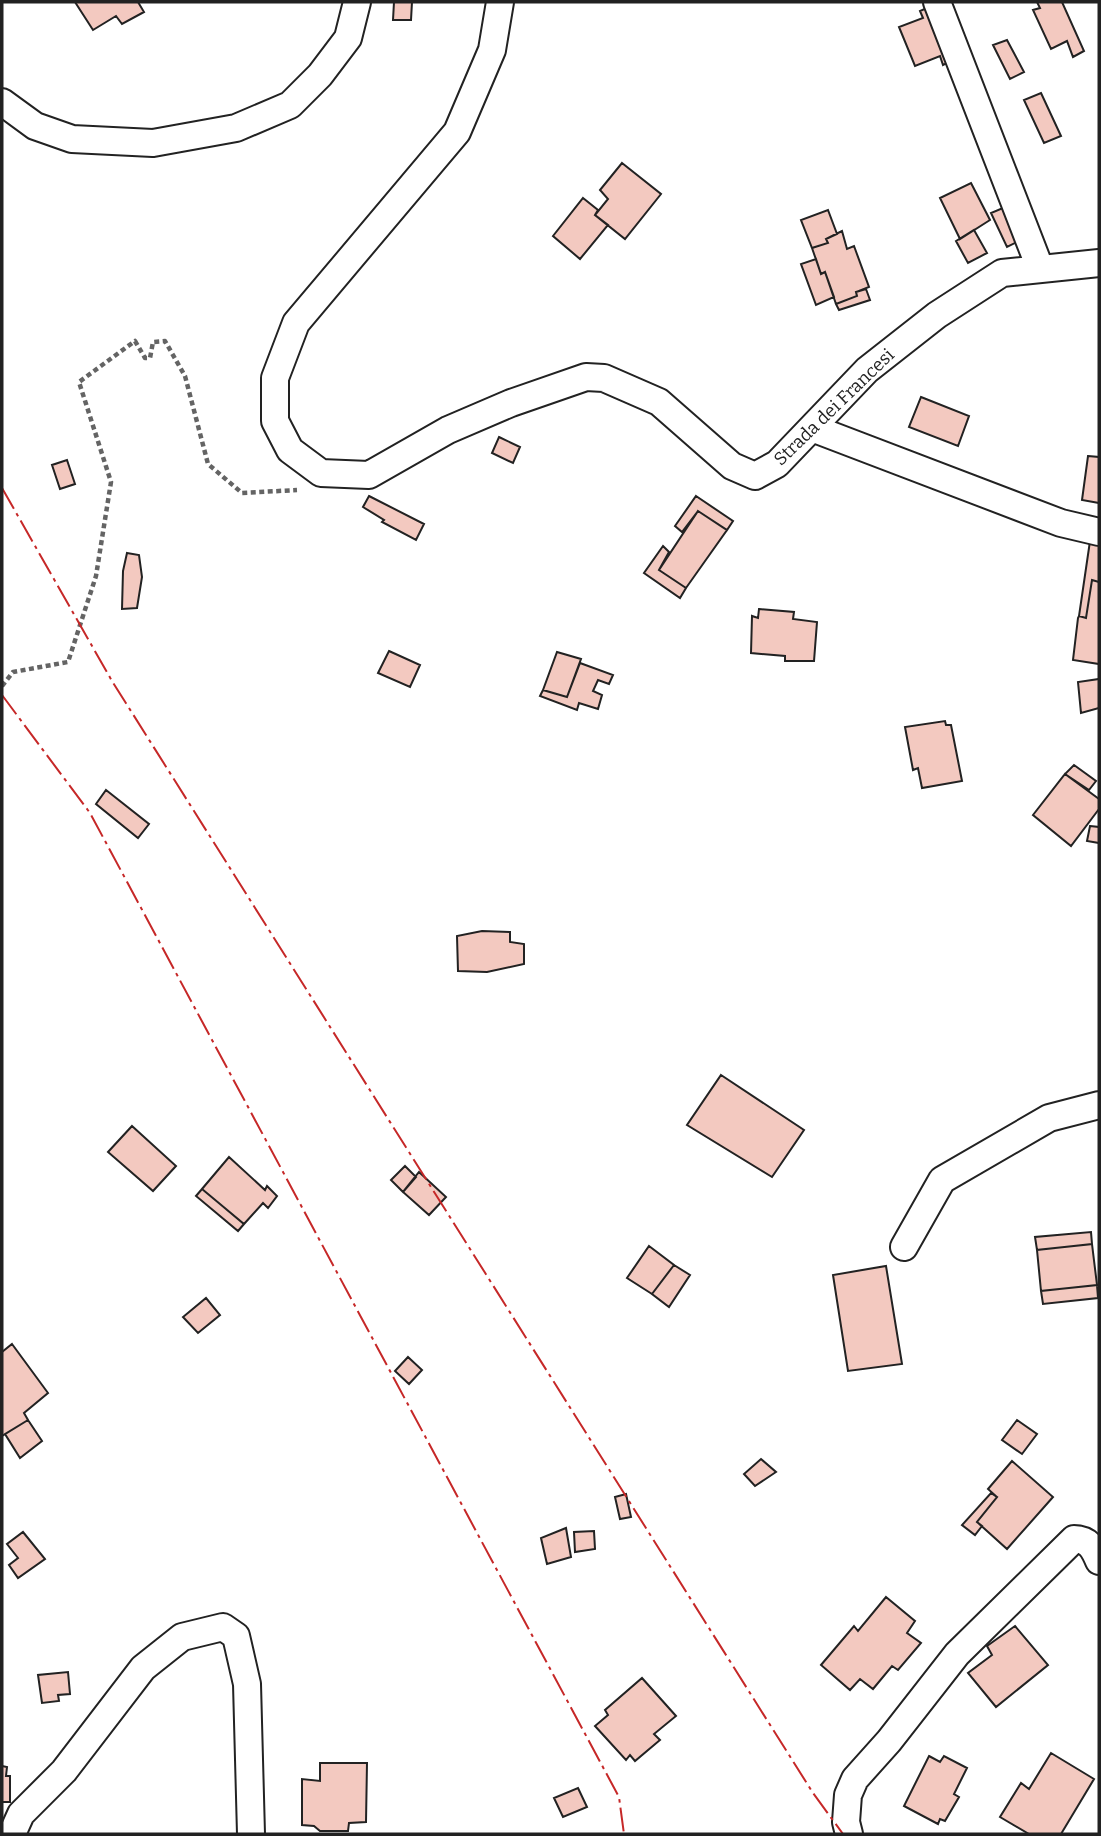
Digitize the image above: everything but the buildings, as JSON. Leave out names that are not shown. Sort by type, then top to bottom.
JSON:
[{"type":"street","points":[[2,102],[35,126],[72,139],[153,143],[236,128],[290,105],[320,75],[348,38],[357,2]]},
{"type":"street","name":"Strada dei Francesi","points":[[500,2],[492,50],[457,132],[296,323],[275,378],[275,421],[290,450],[321,473],[369,475],[448,430],[511,403],[586,377],[604,377],[659,402],[732,466],[755,476],[777,464],[867,370],[937,315],[1002,273],[1099,263]]},
{"type":"street","points":[[937,2],[1040,268]]},
{"type":"street","points":[[812,428],[1053,520],[1099,532]]},
{"type":"street","points":[[904,1247],[942,1180],[1049,1118],[1099,1105]]},
{"type":"street","points":[[849,1834],[846,1822],[848,1795],[855,1779],[889,1741],[957,1654],[1074,1539],[1082,1539],[1093,1547],[1099,1562]]},
{"type":"street","points":[[12,1834],[21,1814],[64,1770],[143,1668],[181,1637],[223,1626],[236,1636],[247,1685],[251,1834]]},
{"type":"path","points":[[2,685],[13,672],[68,662],[96,576],[111,482],[79,382],[135,341],[145,358],[150,358],[153,342],[165,341],[185,376],[208,464],[242,493],[307,490]]},
{"type":"power","points":[[2,488],[112,681],[813,1793],[843,1834]]},
{"type":"power","points":[[2,695],[90,813],[619,1797],[624,1834]]}]
